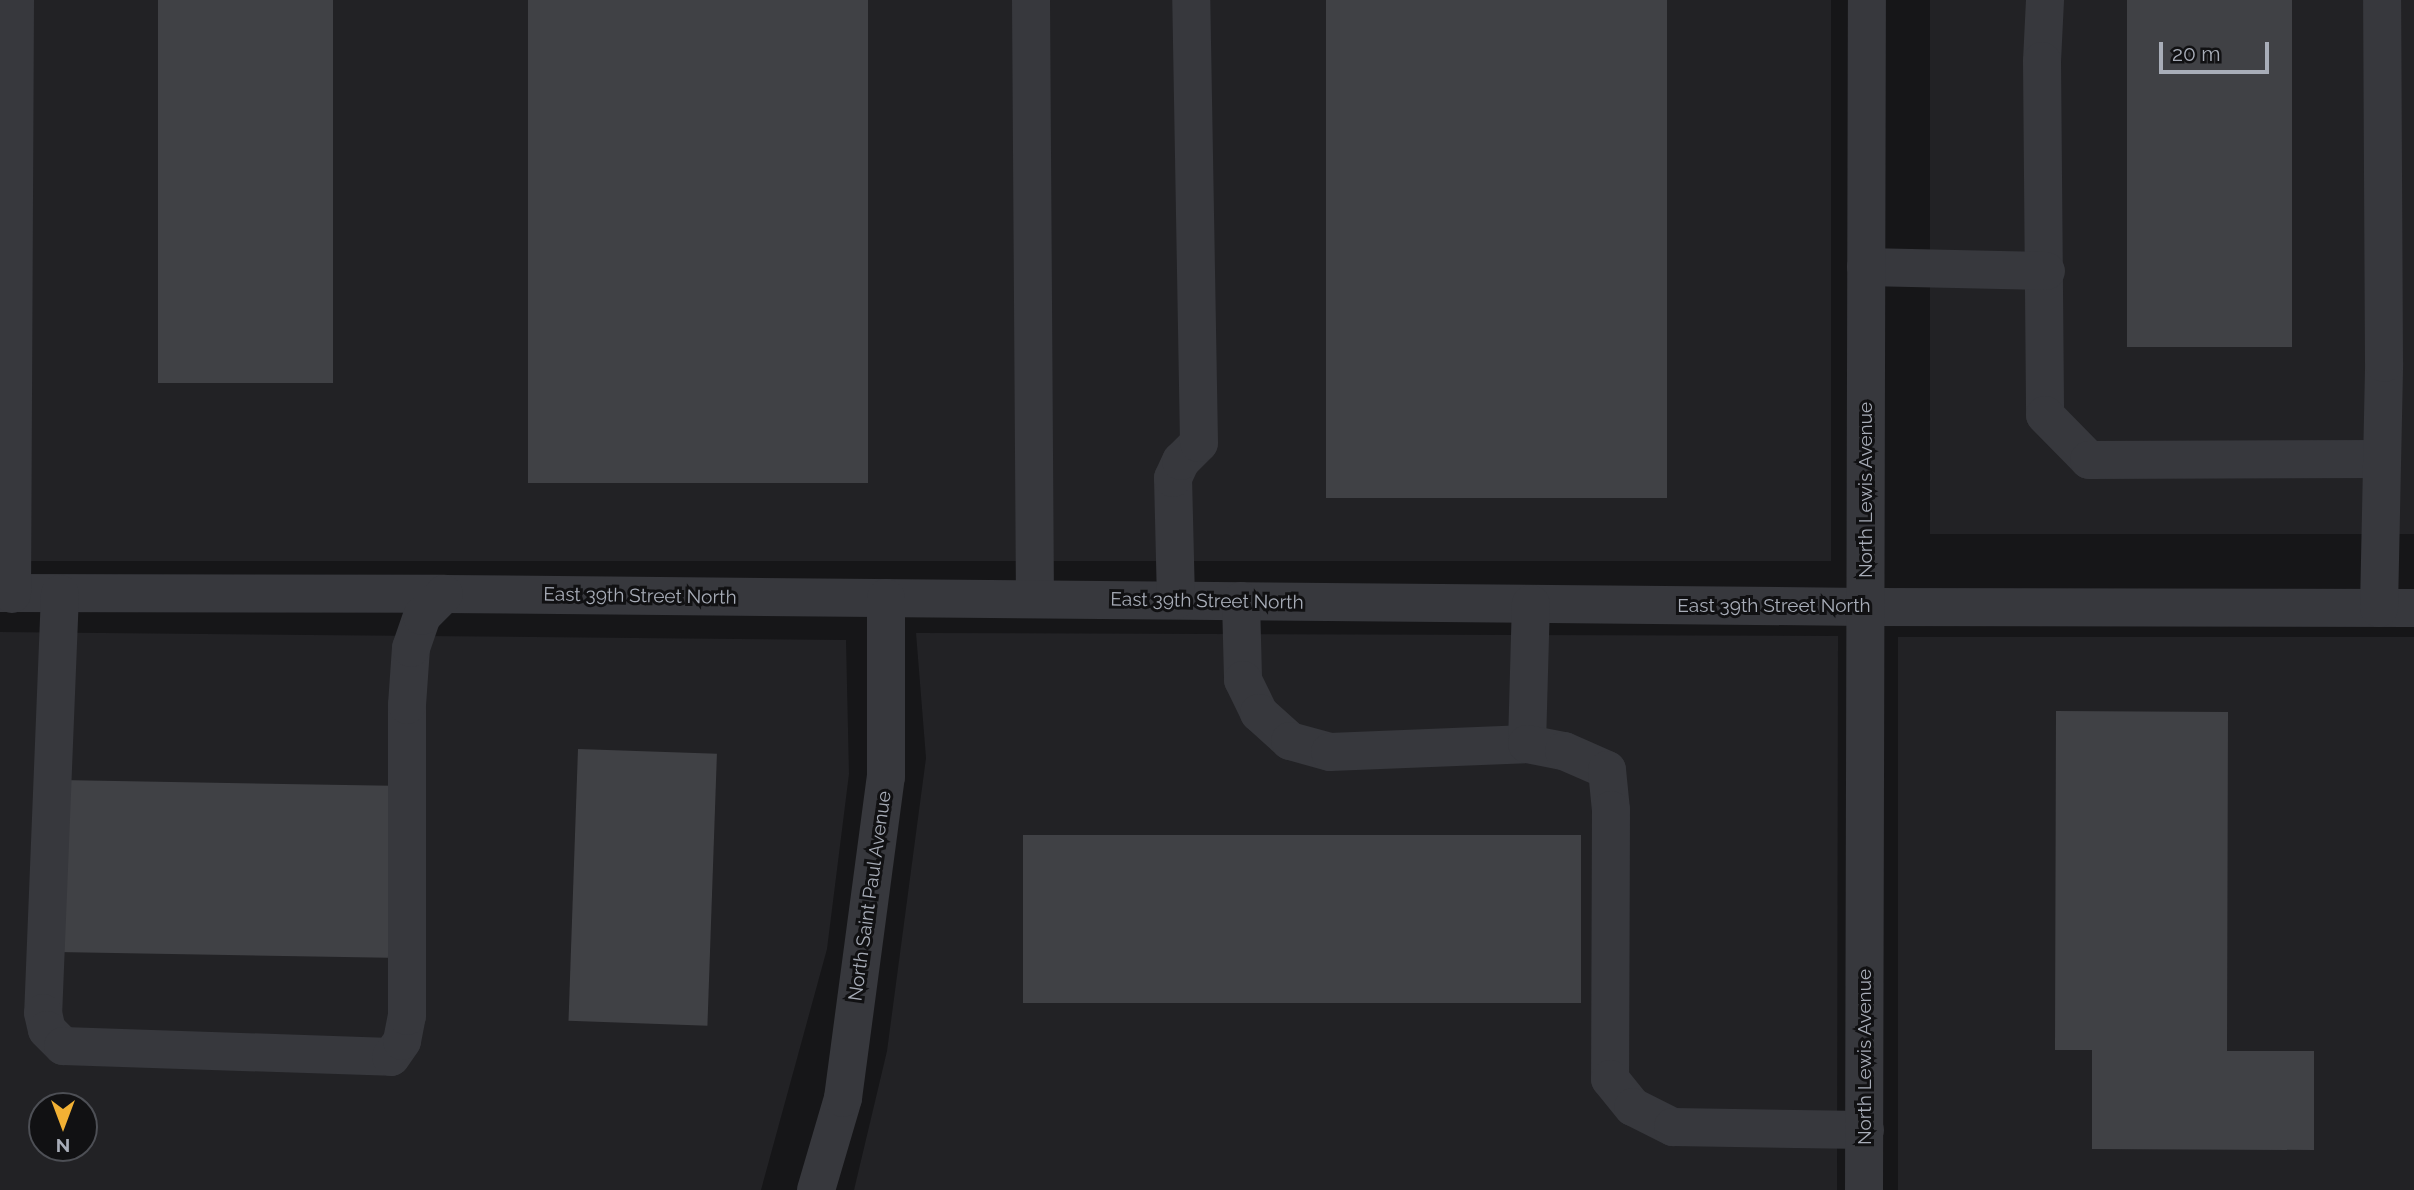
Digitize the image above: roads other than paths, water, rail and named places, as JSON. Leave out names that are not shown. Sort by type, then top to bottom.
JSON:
[{"type":"street","points":[[6,594],[6,449],[15,0]]},
{"type":"street","points":[[1031,0],[1035,599]]},
{"type":"street","points":[[1176,600],[1172,478],[1181,461],[1199,443],[1191,0]]},
{"type":"street","name":"North Lewis Avenue","points":[[1864,1190],[1867,0]]},
{"type":"street","points":[[2045,0],[2042,61],[2046,271],[2045,415],[2089,460],[2382,459]]},
{"type":"street","points":[[2382,0],[2382,459],[2396,608]]},
{"type":"street","points":[[1866,267],[2046,271]]},
{"type":"street","name":"East 39th Street North","points":[[6,594],[444,594],[1866,607],[2396,608]]},
{"type":"street","points":[[60,594],[43,1013],[47,1030],[63,1046],[391,1057],[402,1041],[407,1016],[407,705],[411,648],[422,616],[444,594]]},
{"type":"street","name":"North Saint Paul Avenue","points":[[816,1190],[842,1098],[886,777],[886,598]]},
{"type":"street","points":[[1241,601],[1243,680],[1259,713],[1290,741],[1330,752],[1527,744],[1564,751],[1607,771],[1611,810],[1610,1079],[1633,1107],[1673,1128],[1865,1130]]},
{"type":"street","points":[[1527,744],[1531,604]]}]
